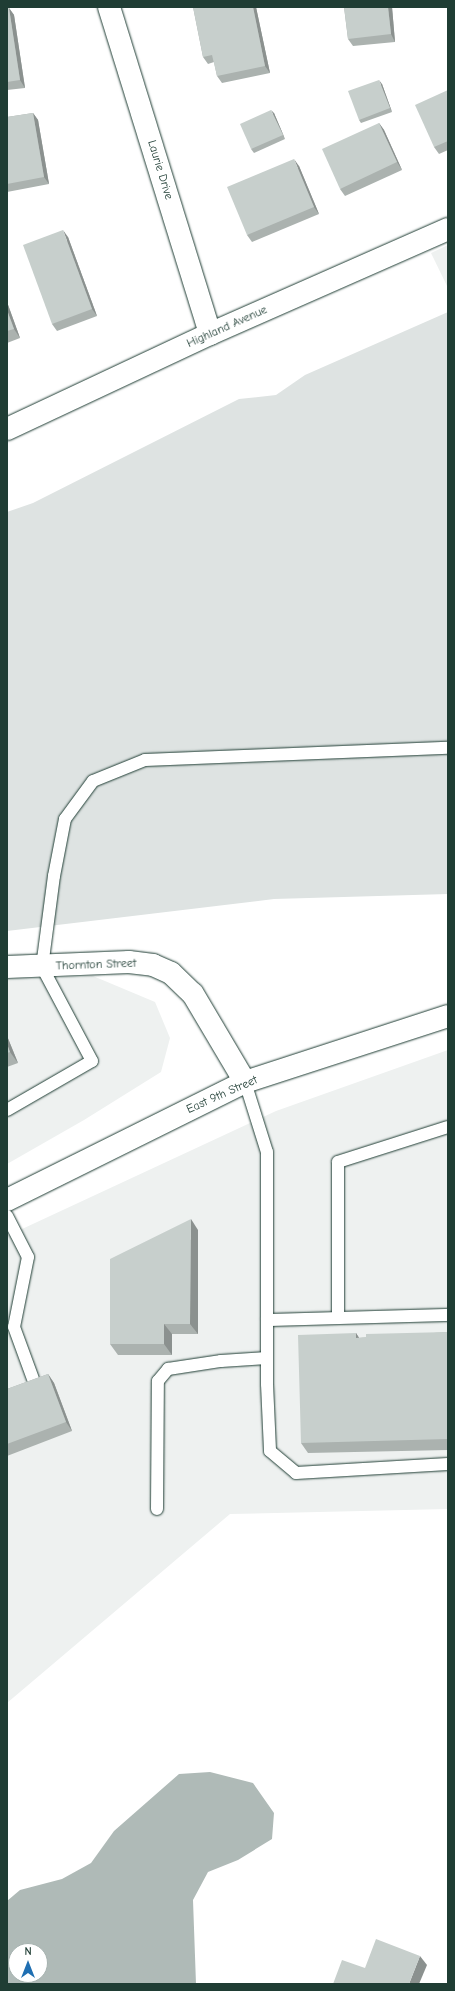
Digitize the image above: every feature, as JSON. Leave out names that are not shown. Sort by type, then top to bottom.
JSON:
[{"type":"street","name":"Laurie Drive","points":[[109,7],[210,334]]},
{"type":"street","name":"Highland Avenue","points":[[7,429],[210,334],[448,229]]},
{"type":"street","name":"Thornton Street","points":[[7,968],[129,962],[153,965],[171,973],[193,994],[245,1082]]},
{"type":"street","name":"East 9th Street","points":[[8,1201],[245,1082],[448,1016]]},
{"type":"lane","points":[[7,1110],[92,1061],[42,966],[54,876],[65,820],[93,781],[145,760],[448,748]]},
{"type":"lane","points":[[245,1082],[267,1152],[267,1358],[270,1451],[296,1473],[448,1464]]},
{"type":"lane","points":[[338,1318],[338,1162],[448,1127]]},
{"type":"lane","points":[[8,1201],[28,1257],[11,1327],[33,1379]]},
{"type":"lane","points":[[267,1320],[448,1315]]},
{"type":"lane","points":[[157,1509],[158,1381],[168,1370],[221,1360],[267,1358]]},
{"type":"shaded area","points":[[448,245],[448,288],[431,253]]},
{"type":"shaded area","points":[[448,312],[448,894],[274,899],[7,931],[7,512],[33,503],[239,399],[276,395],[305,375]]},
{"type":"shaded area","points":[[93,976],[155,1002],[170,1038],[161,1072],[84,1120],[7,1164],[7,979]]},
{"type":"shaded area","points":[[448,1050],[448,1509],[230,1514],[7,1703],[7,1236],[276,1111]]},
{"type":"shaded area","points":[[210,1772],[253,1783],[274,1813],[272,1839],[238,1860],[208,1872],[193,1900],[196,1984],[7,1984],[7,1901],[20,1890],[62,1879],[91,1863],[114,1831],[179,1774]]},
{"type":"building","points":[[193,7],[253,7],[265,66],[217,76],[212,55],[203,57]]},
{"type":"building","points":[[344,7],[388,7],[391,34],[348,39]]},
{"type":"building","points":[[7,8],[9,8],[20,80],[7,82]]},
{"type":"building","points":[[379,80],[390,108],[359,120],[348,91]]},
{"type":"building","points":[[448,90],[448,141],[434,147],[415,105]]},
{"type":"building","points":[[271,110],[283,135],[251,149],[240,124]]},
{"type":"building","points":[[33,113],[44,177],[7,184],[7,117]]},
{"type":"building","points":[[379,123],[397,162],[340,189],[322,149]]},
{"type":"building","points":[[294,159],[314,207],[247,235],[227,187]]},
{"type":"building","points":[[63,230],[92,309],[52,324],[23,245]]},
{"type":"building","points":[[7,310],[14,329],[7,331]]},
{"type":"building","points":[[7,1044],[10,1052],[7,1053]]},
{"type":"building","points":[[191,1219],[190,1324],[164,1324],[164,1344],[110,1344],[110,1259]]},
{"type":"building","points":[[448,1332],[448,1439],[301,1443],[298,1335],[356,1333],[356,1338],[366,1337],[366,1334]]},
{"type":"building","points":[[48,1374],[66,1422],[7,1444],[7,1389]]},
{"type":"building","points":[[376,1939],[420,1956],[409,1984],[333,1984],[342,1960],[365,1968]]}]
